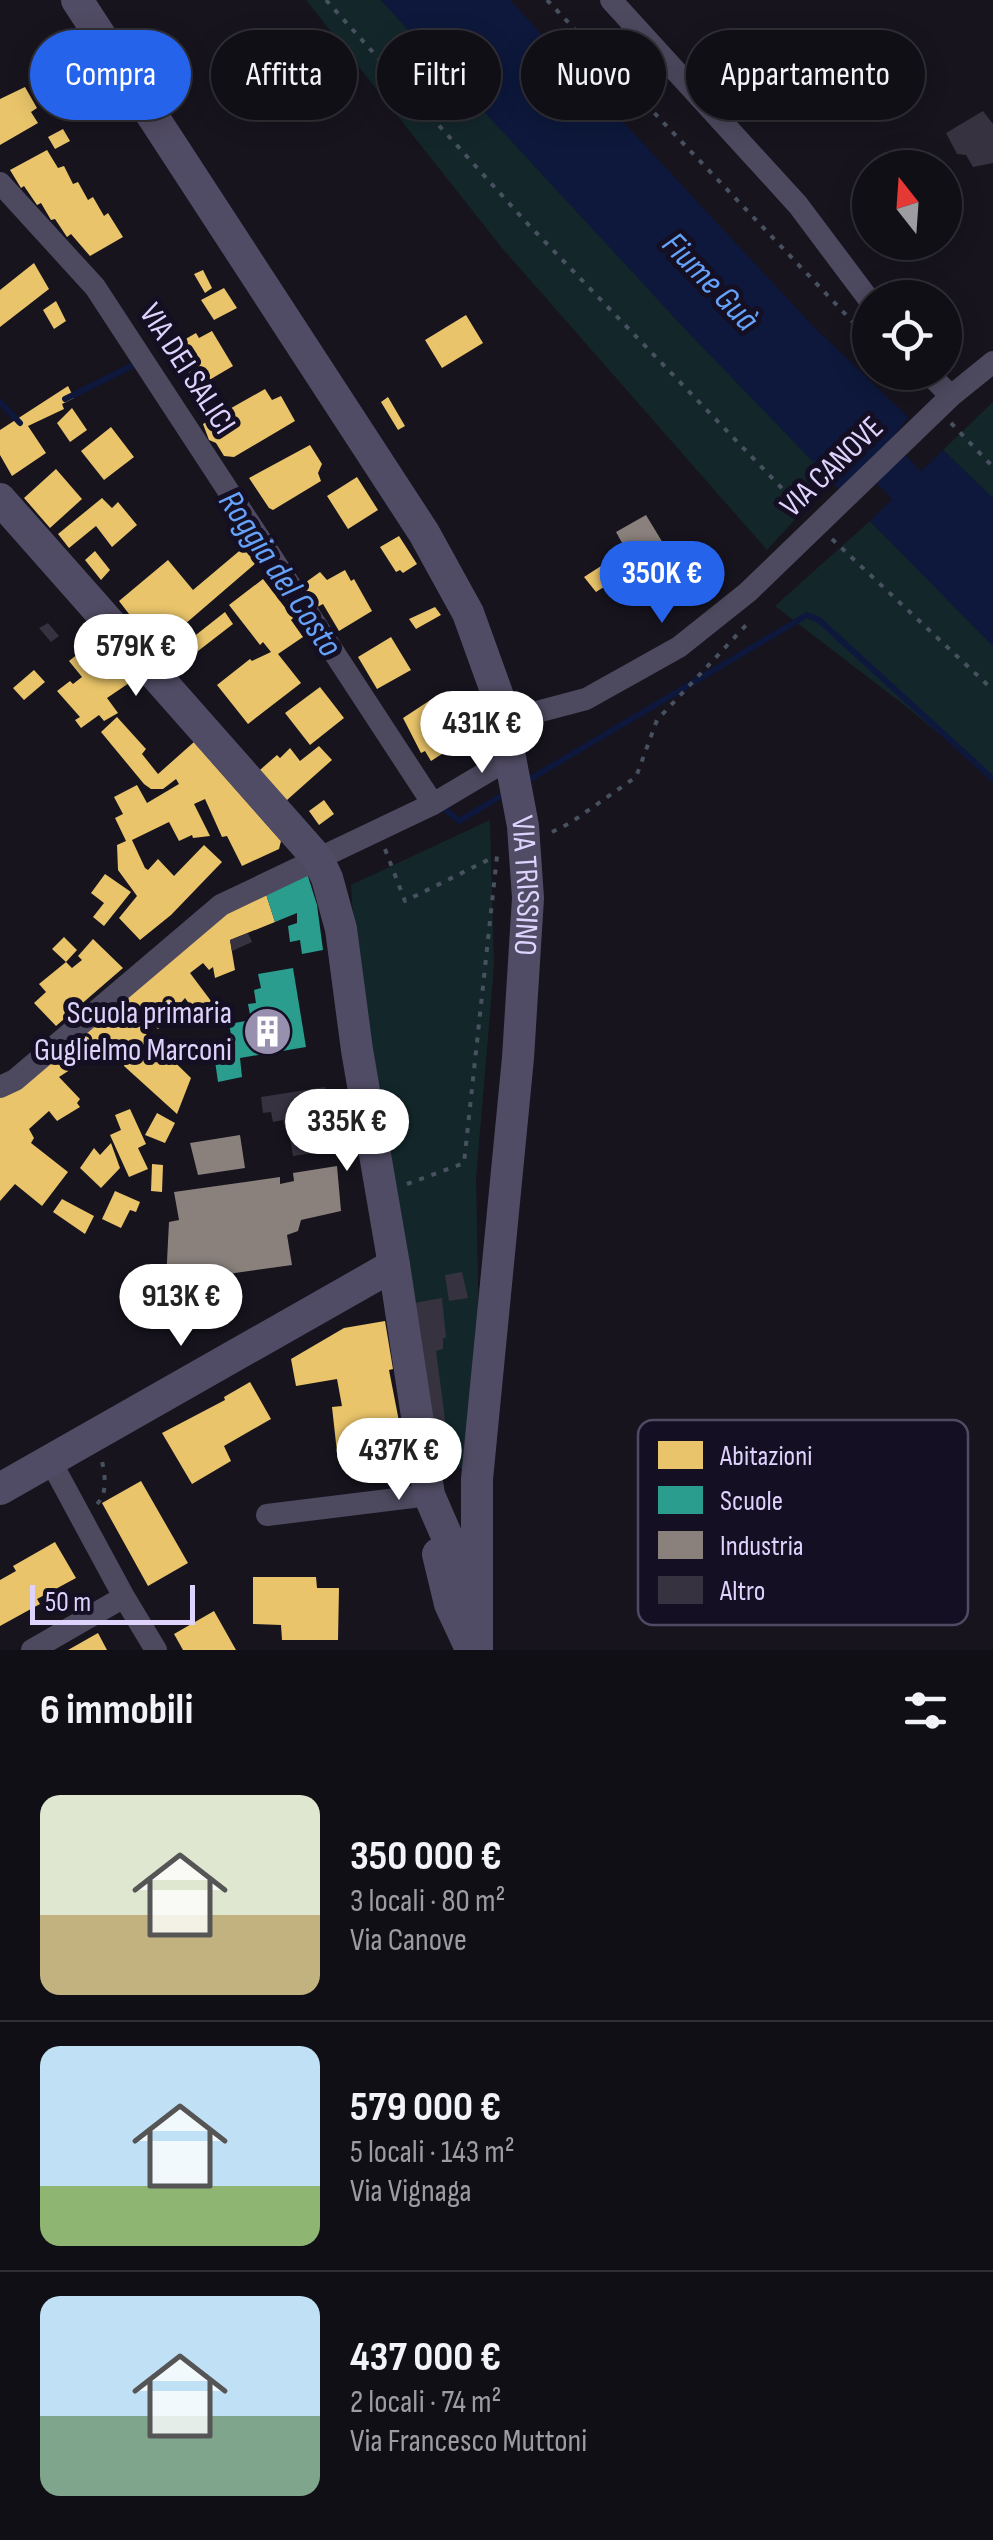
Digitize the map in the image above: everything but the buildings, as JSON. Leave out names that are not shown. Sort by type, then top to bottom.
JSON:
[{"type":"street","name":"VIA TRISSINO","points":[[77,0],[424,533],[468,612],[498,699],[523,826],[528,898],[518,1058],[477,1479],[474,1650]]},
{"type":"street","points":[[611,0],[798,206],[855,280]]},
{"type":"street","name":"VIA DEI SALICI","points":[[0,184],[95,287],[433,804]]},
{"type":"street","name":"VIA CANOVE","points":[[503,720],[586,699],[678,646],[748,592],[951,396],[993,362]]},
{"type":"street","points":[[945,390],[951,396]]},
{"type":"street","points":[[0,499],[318,858],[342,929],[357,1050],[438,1556],[450,1604],[474,1650]]},
{"type":"street","points":[[0,1087],[15,1080],[221,904],[433,804],[492,770]]},
{"type":"street","points":[[0,1489],[394,1265]]},
{"type":"street","points":[[50,1460],[156,1650]]},
{"type":"street","points":[[267,1515],[431,1494],[477,1479]]},
{"type":"street","points":[[431,1494],[475,1604]]},
{"type":"street","points":[[32,1650],[124,1597]]},
{"type":"path","points":[[326,0],[526,221],[818,526],[993,690]]},
{"type":"path","points":[[546,0],[852,321]]},
{"type":"path","points":[[543,835],[570,823],[636,777],[657,720],[751,620]]},
{"type":"path","points":[[377,830],[406,902],[506,852]]},
{"type":"path","points":[[382,1193],[464,1164],[496,856]]},
{"type":"green space","points":[[306,0],[381,0],[409,30],[377,30],[377,90],[357,65],[357,30],[330,30]]},
{"type":"green space","points":[[401,120],[492,120],[831,480],[767,550],[502,248]]},
{"type":"green space","points":[[993,402],[993,498],[943,450]]},
{"type":"green space","points":[[870,521],[993,646],[993,779],[775,606]]},
{"type":"green space","points":[[490,820],[494,966],[476,1178],[482,1486],[428,1441],[360,1017],[351,885]]},
{"type":"water","points":[[381,0],[510,0],[538,30],[521,30],[521,120],[622,120],[852,363],[852,390],[880,390],[908,417],[848,498],[492,120],[501,120],[501,30],[409,30]]},
{"type":"water","points":[[943,450],[993,498],[993,646],[870,521]]},
{"type":"waterway","name":"Roggia del Costo","points":[[65,399],[138,363]]},
{"type":"waterway","name":"Roggia del Costo","points":[[0,402],[20,423]]},
{"type":"waterway","name":"Fiume Guà","points":[[854,431],[993,574]]},
{"type":"waterway","name":"Roggia del Costo","points":[[525,782],[807,615],[819,620],[993,779]]},
{"type":"waterway","name":"Roggia del Costo","points":[[441,806],[459,821],[506,793]]},
{"type":"place","name":"Scuola primaria Guglielmo Marconi","points":[[267,1031]]}]
